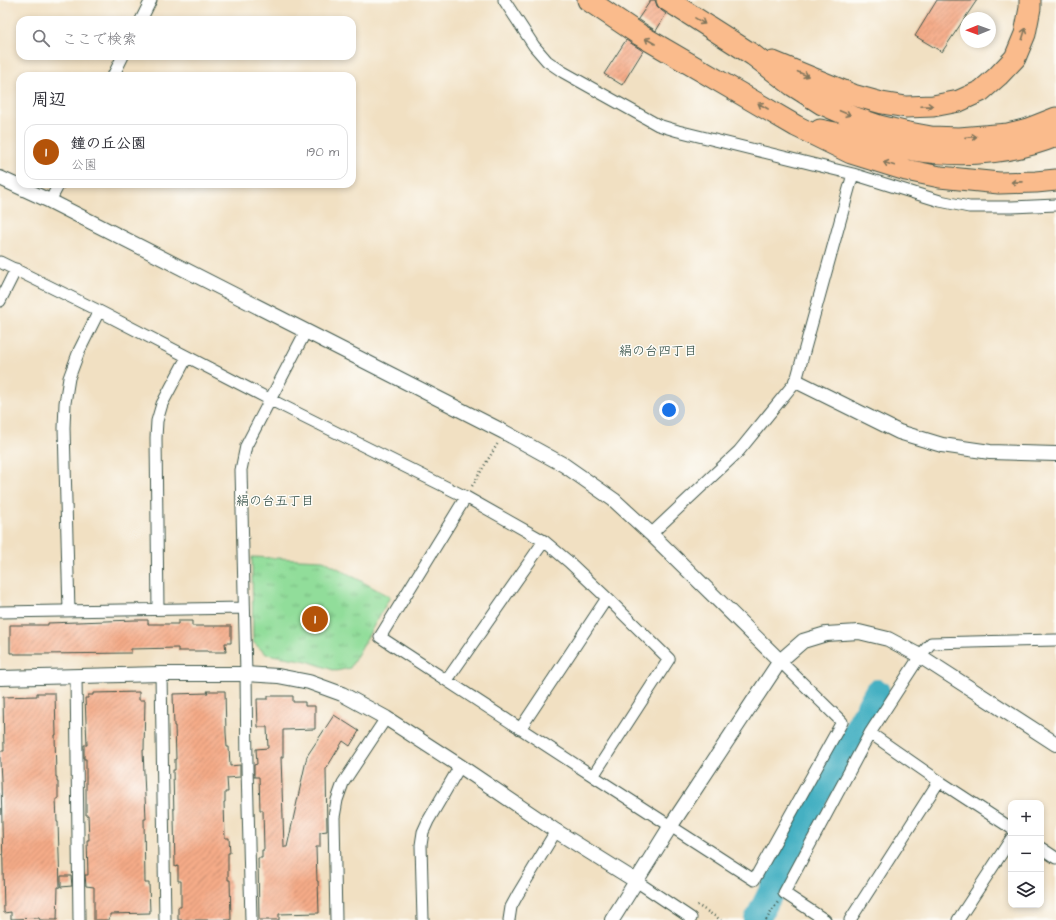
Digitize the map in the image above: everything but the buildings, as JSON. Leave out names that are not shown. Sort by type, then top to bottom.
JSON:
[{"type":"highway","points":[[588,0],[640,35],[796,126],[851,153],[906,170],[940,178],[999,183],[1056,180]]},
{"type":"highway","points":[[667,0],[753,55],[792,85],[822,104],[847,115],[879,126],[904,132],[938,137],[984,137],[1008,134],[1028,129],[1056,118]]},
{"type":"highway","points":[[753,55],[853,95],[882,103],[906,107],[940,105],[959,101],[980,91],[998,76],[1015,58],[1025,34],[1030,0]]},
{"type":"highway","points":[[796,126],[913,149],[968,154],[1011,149],[1056,136]]},
{"type":"street","points":[[143,16],[151,0]]},
{"type":"street","points":[[504,0],[534,46],[547,61],[563,72],[658,125],[853,174],[940,201],[969,207],[1012,207],[1056,204]]},
{"type":"street","points":[[115,72],[121,60]]},
{"type":"street","points":[[652,534],[739,451],[796,381],[853,174]]},
{"type":"street","points":[[0,178],[16,185]]},
{"type":"street","points":[[22,188],[504,432],[564,465],[614,500],[652,534],[842,722],[754,880],[670,827],[380,637],[466,497]]},
{"type":"street","points":[[50,201],[57,188]]},
{"type":"street","points":[[0,262],[466,497],[544,541],[569,562],[669,659],[592,776]]},
{"type":"street","points":[[0,300],[16,269]]},
{"type":"street","points":[[69,611],[64,428],[65,402],[69,378],[79,351],[99,311]]},
{"type":"street","points":[[251,920],[241,470],[246,446],[306,331]]},
{"type":"street","points":[[158,609],[157,421],[162,404],[187,357]]},
{"type":"street","points":[[796,381],[899,432],[942,445],[990,452],[1056,454]]},
{"type":"street","points":[[447,680],[544,541]]},
{"type":"street","points":[[520,729],[607,598]]},
{"type":"street","points":[[0,612],[244,608]]},
{"type":"street","points":[[612,920],[670,827],[780,661],[803,641],[826,634],[859,632],[888,639],[920,656],[1056,744]]},
{"type":"street","points":[[824,920],[784,893],[870,733],[920,656],[931,643],[1054,640]]},
{"type":"street","points":[[161,674],[165,920]]},
{"type":"street","points":[[0,678],[161,674],[246,674],[278,676],[309,682],[342,694],[386,718],[556,831],[636,881],[691,918],[690,920]]},
{"type":"street","points":[[76,676],[79,920]]},
{"type":"street","points":[[336,920],[334,817],[337,800],[343,783],[386,718]]},
{"type":"street","points":[[870,733],[939,781],[1008,826]]},
{"type":"street","points":[[423,920],[421,845],[423,832],[460,766]]},
{"type":"street","points":[[850,920],[939,781]]},
{"type":"street","points":[[509,920],[511,907],[556,831]]},
{"type":"street","points":[[958,920],[1008,844]]},
{"type":"street","points":[[1044,850],[1056,858]]},
{"type":"path","points":[[466,497],[504,432]]},
{"type":"path","points":[[766,920],[784,893]]},
{"type":"green space","points":[[252,557],[323,560],[390,597],[350,668],[336,671],[307,661],[266,654],[253,642]]},
{"type":"waterway","points":[[757,920],[817,795],[844,752],[877,692]]},
{"type":"place","name":"鐘の丘公園","points":[[315,619]]},
{"type":"district","name":"絹の台四丁目","points":[[658,350]]},
{"type":"district","name":"絹の台五丁目","points":[[275,500]]}]
